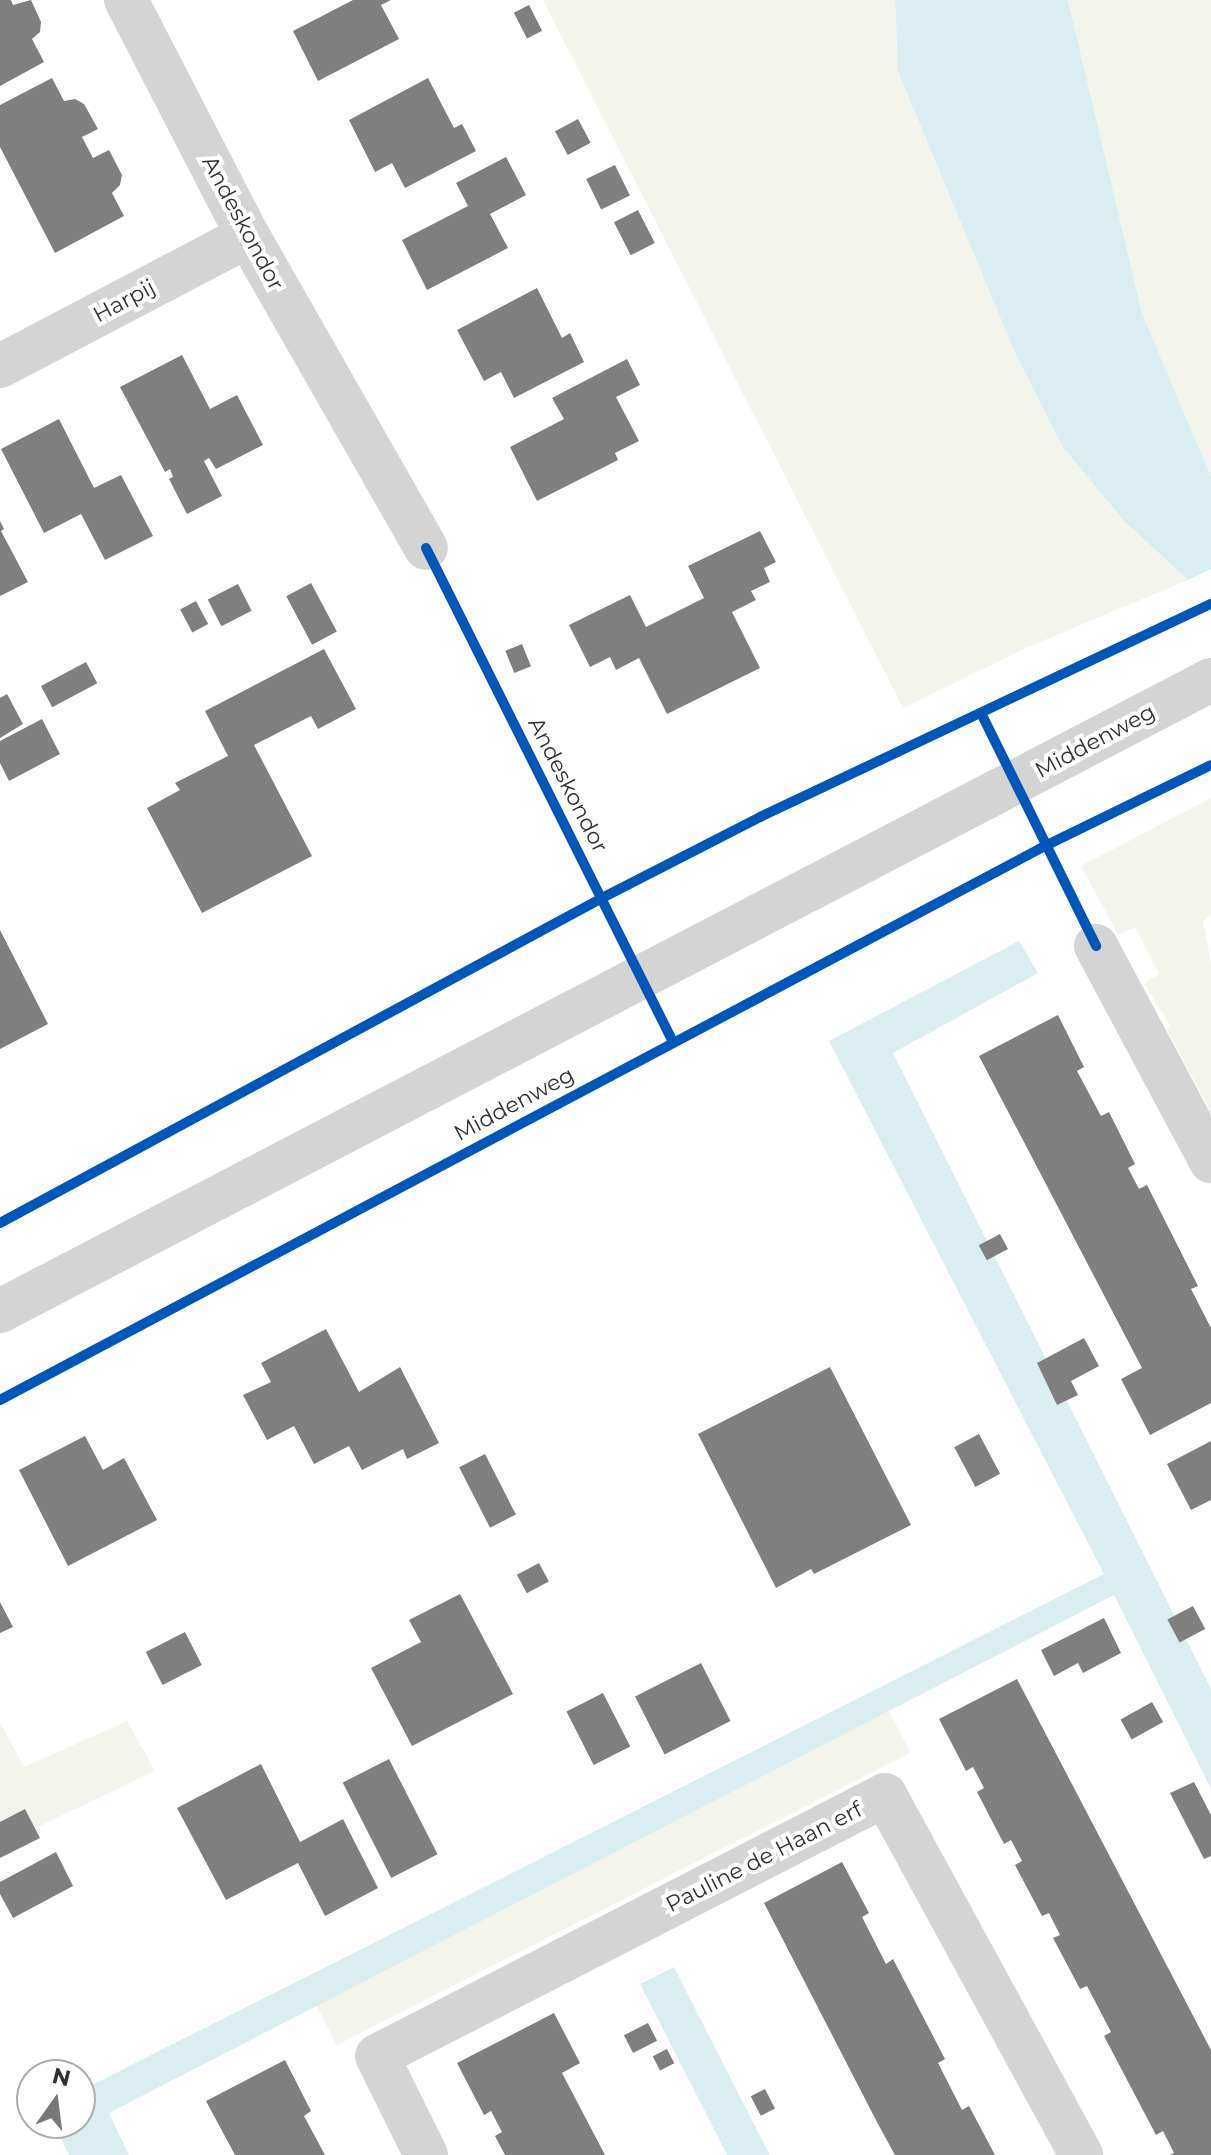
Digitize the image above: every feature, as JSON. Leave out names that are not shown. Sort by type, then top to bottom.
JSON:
[{"type":"street","name":"Andeskondor","points":[[126,0],[248,236],[426,548]]},
{"type":"street","name":"Harpij","points":[[0,366],[248,236]]},
{"type":"street","name":"Middenweg","points":[[0,1311],[1211,680]]},
{"type":"street","points":[[1096,946],[1211,1161]]},
{"type":"street","name":"Pauline de Haan erf","points":[[426,2155],[377,2056],[885,1795],[1081,2155]]},
{"type":"shaded area","points":[[543,0],[895,0],[898,73],[1015,353],[1062,446],[1124,521],[1188,580],[1028,647],[903,708]]},
{"type":"shaded area","points":[[895,0],[1068,0],[1142,313],[1211,477],[1211,569],[1188,580],[1124,521],[1062,446],[1015,353],[898,72]]},
{"type":"shaded area","points":[[1068,0],[1211,0],[1211,477],[1142,313]]},
{"type":"shaded area","points":[[1211,798],[1211,914],[1203,922],[1211,962],[1211,1112],[1167,1030],[1170,1026],[1144,983],[1159,974],[1135,927],[1118,935],[1081,866]]},
{"type":"shaded area","points":[[1019,941],[1038,973],[893,1053],[1211,1689],[1211,1789],[1114,1595],[109,2113],[129,2155],[69,2155],[61,2139],[96,2139],[96,2083],[1104,1574],[829,1041]]},
{"type":"shaded area","points":[[889,1711],[910,1753],[337,2045],[315,2003]]},
{"type":"shaded area","points":[[127,1721],[155,1771],[0,1845],[0,1722],[24,1767]]},
{"type":"shaded area","points":[[674,1967],[770,2155],[727,2155],[640,1984]]},
{"type":"building","points":[[0,0],[11,0],[13,5],[31,0],[41,22],[40,32],[32,39],[44,62],[0,86]]},
{"type":"building","points":[[353,0],[391,0],[381,5],[399,39],[318,81],[293,31]]},
{"type":"building","points":[[529,5],[542,31],[527,39],[514,13]]},
{"type":"building","points":[[52,78],[64,101],[75,99],[84,104],[98,129],[82,137],[93,158],[109,150],[122,175],[120,185],[112,193],[124,216],[55,253],[0,147],[0,105]]},
{"type":"building","points":[[428,78],[454,128],[462,124],[476,151],[405,188],[392,163],[375,172],[349,120]]},
{"type":"building","points":[[578,119],[591,143],[568,155],[555,131]]},
{"type":"building","points":[[506,157],[526,195],[490,214],[508,248],[427,290],[402,240],[468,206],[456,183]]},
{"type":"building","points":[[615,165],[630,196],[601,210],[586,179]]},
{"type":"building","points":[[638,210],[655,243],[631,255],[614,222]]},
{"type":"building","points":[[537,288],[562,338],[570,333],[584,362],[514,398],[501,372],[484,381],[457,330]]},
{"type":"building","points":[[182,355],[210,409],[237,395],[263,445],[216,469],[209,458],[204,461],[222,496],[187,514],[169,479],[173,477],[170,469],[165,472],[120,387]]},
{"type":"building","points":[[627,359],[640,385],[616,397],[639,441],[615,453],[618,460],[537,501],[510,447],[564,419],[552,398]]},
{"type":"building","points":[[59,419],[94,488],[121,475],[153,536],[105,560],[81,514],[44,533],[1,449]]},
{"type":"building","points":[[0,521],[4,529],[1,531],[28,582],[0,596]]},
{"type":"building","points":[[760,531],[776,562],[764,568],[770,582],[751,591],[756,600],[732,612],[760,668],[667,714],[639,658],[616,670],[610,657],[590,667],[569,625],[630,595],[646,627],[704,598],[688,566]]},
{"type":"building","points":[[311,583],[337,632],[312,645],[286,596]]},
{"type":"building","points":[[238,584],[252,611],[221,626],[208,599]]},
{"type":"building","points":[[196,601],[208,624],[192,632],[180,609]]},
{"type":"building","points":[[522,644],[531,666],[514,673],[505,651]]},
{"type":"building","points":[[324,649],[356,709],[318,729],[311,716],[254,745],[312,856],[202,913],[147,808],[180,790],[175,783],[228,756],[205,711]]},
{"type":"building","points":[[86,662],[97,683],[52,707],[41,686]]},
{"type":"building","points":[[7,694],[23,724],[0,738],[0,698]]},
{"type":"building","points":[[42,719],[60,754],[9,781],[0,763],[0,741]]},
{"type":"building","points":[[0,930],[48,1024],[0,1049]]},
{"type":"building","points":[[1058,1015],[1084,1067],[1077,1071],[1101,1116],[1109,1112],[1135,1164],[1128,1168],[1139,1189],[1147,1185],[1198,1286],[1191,1289],[1211,1328],[1211,1403],[1150,1435],[1121,1379],[1142,1368],[979,1056]]},
{"type":"building","points":[[1000,1234],[1008,1249],[987,1260],[979,1245]]},
{"type":"building","points":[[326,1329],[359,1392],[400,1367],[439,1443],[407,1459],[403,1449],[362,1470],[349,1446],[314,1464],[294,1426],[267,1440],[243,1395],[271,1382],[261,1363]]},
{"type":"building","points":[[1084,1338],[1099,1366],[1071,1381],[1078,1395],[1057,1405],[1037,1363]]},
{"type":"building","points":[[830,1367],[911,1525],[814,1574],[811,1569],[776,1588],[698,1434]]},
{"type":"building","points":[[979,1434],[1000,1474],[975,1487],[954,1447]]},
{"type":"building","points":[[85,1436],[103,1470],[124,1458],[157,1520],[68,1566],[19,1470]]},
{"type":"building","points":[[1211,1441],[1211,1500],[1191,1510],[1167,1464]]},
{"type":"building","points":[[485,1454],[516,1515],[490,1528],[459,1467]]},
{"type":"building","points":[[539,1563],[549,1582],[527,1593],[517,1575]]},
{"type":"building","points":[[460,1594],[513,1694],[412,1746],[371,1668],[421,1642],[409,1620]]},
{"type":"building","points":[[0,1602],[13,1627],[0,1633]]},
{"type":"building","points":[[1193,1606],[1205,1629],[1180,1643],[1167,1620]]},
{"type":"building","points":[[1104,1618],[1121,1653],[1083,1673],[1078,1663],[1054,1676],[1041,1650]]},
{"type":"building","points":[[185,1632],[202,1665],[163,1685],[146,1652]]},
{"type":"building","points":[[701,1663],[731,1721],[665,1755],[635,1697]]},
{"type":"building","points":[[1017,1679],[1211,2050],[1211,2155],[1170,2155],[1174,2153],[1163,2131],[1156,2135],[1104,2036],[1111,2032],[1087,1986],[1080,1989],[1053,1938],[1060,1935],[1049,1913],[1042,1916],[1015,1865],[1022,1861],[1011,1840],[1004,1844],[977,1792],[984,1788],[973,1767],[966,1771],[939,1719]]},
{"type":"building","points":[[603,1693],[630,1746],[594,1765],[566,1712]]},
{"type":"building","points":[[1152,1702],[1163,1722],[1132,1740],[1121,1719]]},
{"type":"building","points":[[389,1759],[438,1854],[391,1878],[343,1783]]},
{"type":"building","points":[[261,1764],[300,1842],[343,1819],[378,1888],[325,1916],[298,1863],[226,1900],[177,1808]]},
{"type":"building","points":[[1194,1782],[1211,1815],[1211,1856],[1204,1859],[1170,1793]]},
{"type":"building","points":[[25,1809],[40,1838],[0,1858],[0,1822]]},
{"type":"building","points":[[56,1852],[73,1886],[13,1918],[0,1894],[0,1882]]},
{"type":"building","points":[[842,1862],[869,1913],[862,1917],[886,1964],[893,1959],[945,2059],[938,2063],[962,2110],[969,2106],[995,2155],[895,2155],[878,2124],[764,1903]]},
{"type":"building","points":[[554,2013],[580,2063],[562,2073],[605,2155],[505,2155],[495,2136],[502,2132],[491,2111],[484,2115],[457,2063]]},
{"type":"building","points":[[648,2023],[657,2041],[633,2053],[624,2035]]},
{"type":"building","points":[[667,2049],[674,2063],[660,2071],[653,2056]]},
{"type":"building","points":[[285,2060],[311,2111],[304,2116],[325,2155],[235,2155],[206,2101]]},
{"type":"building","points":[[765,2089],[775,2109],[761,2116],[751,2096]]},
{"type":"cycle path","points":[[426,548],[673,1042]]},
{"type":"cycle path","points":[[0,1223],[602,898],[760,817],[1211,604]]},
{"type":"cycle path","points":[[981,713],[1096,946]]},
{"type":"cycle path","points":[[0,1400],[1047,845],[1211,765]]}]
